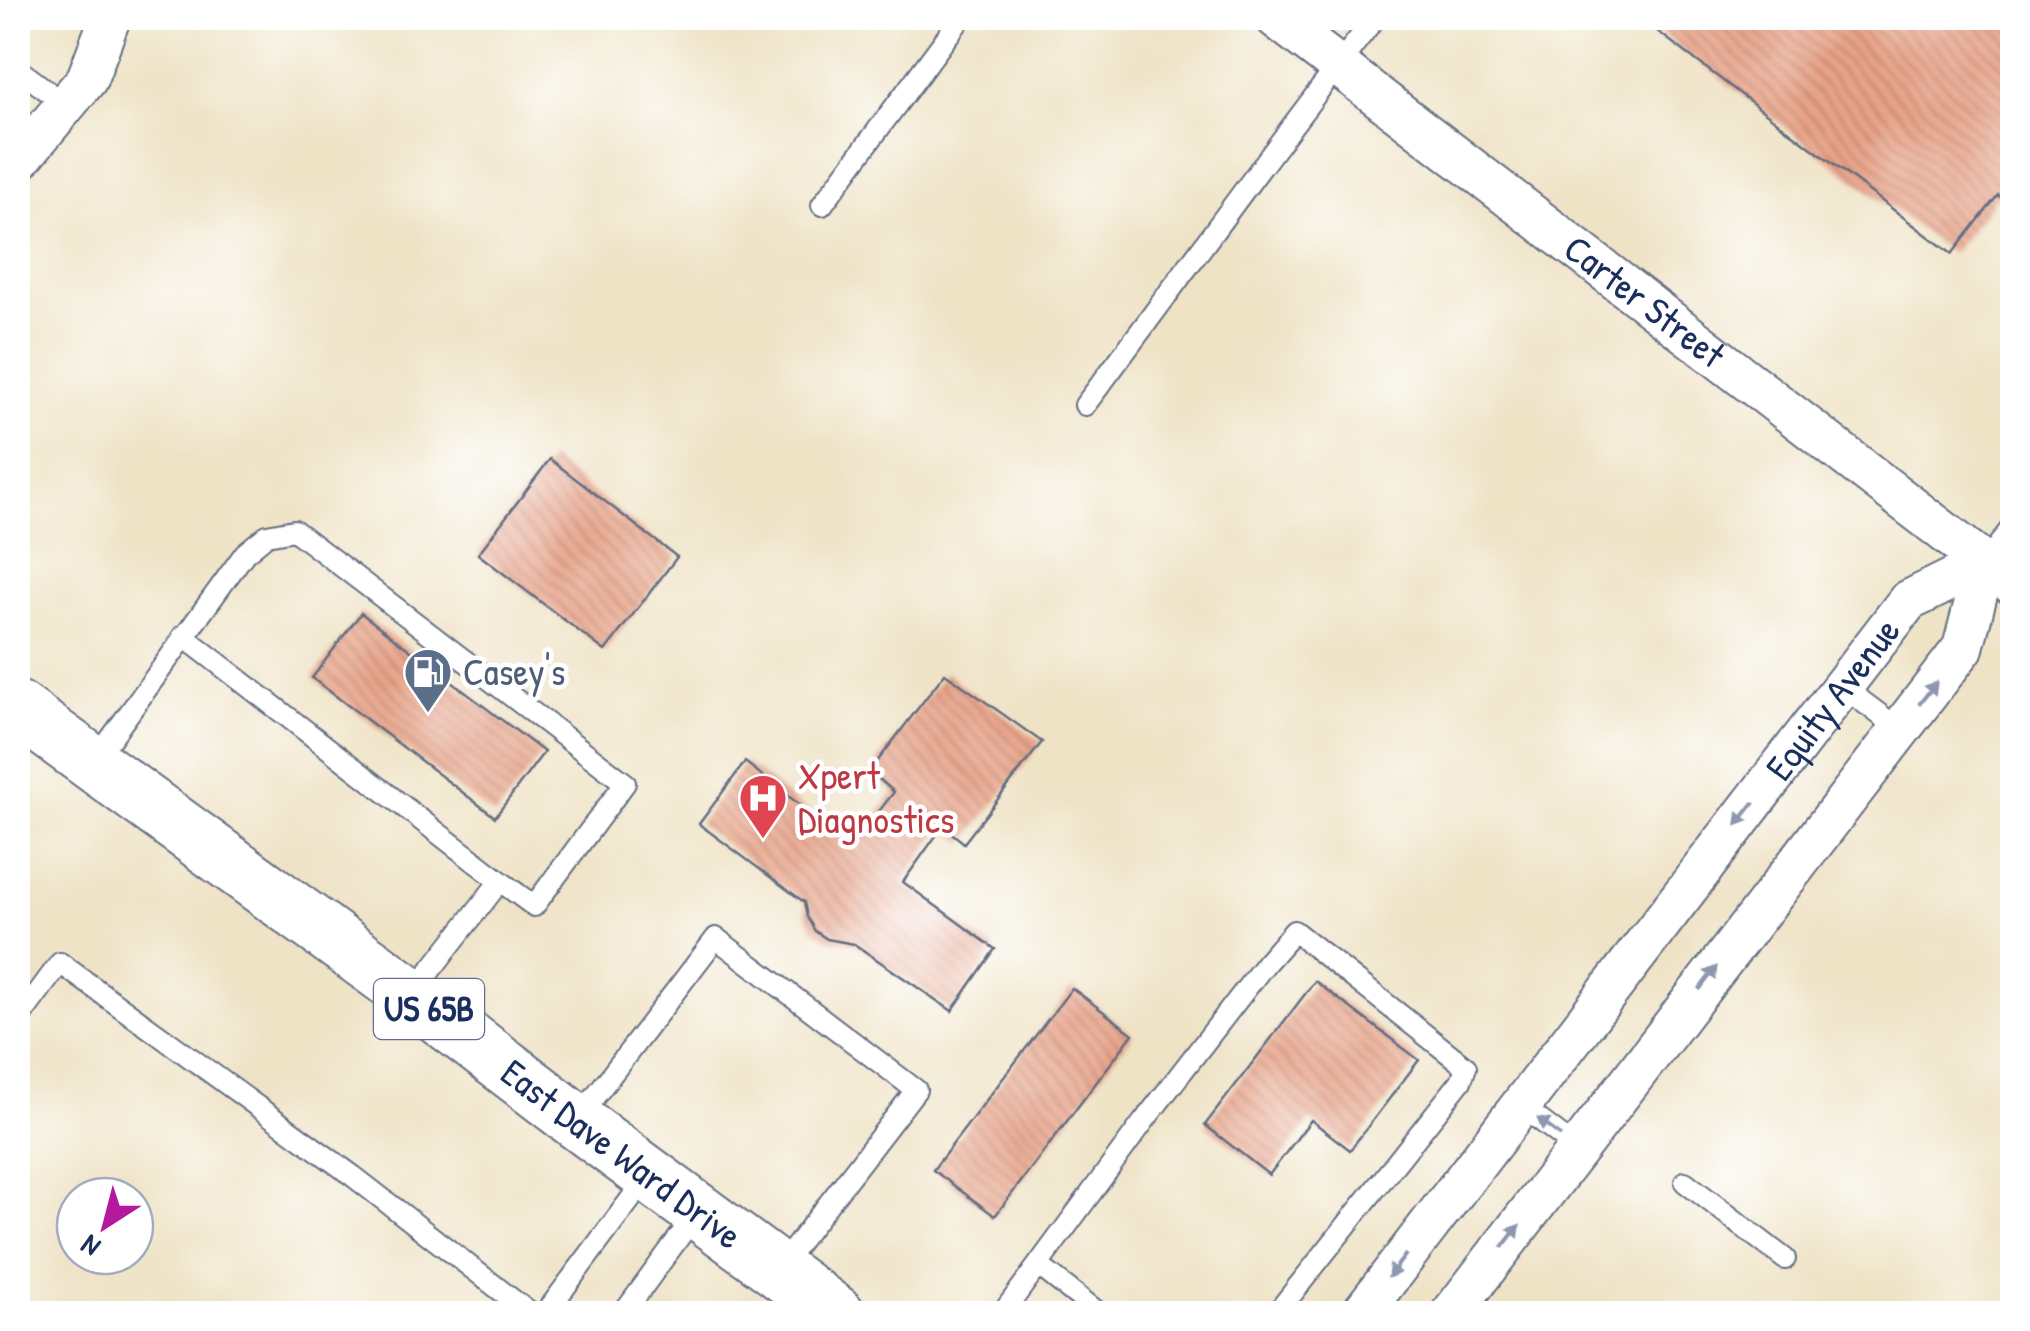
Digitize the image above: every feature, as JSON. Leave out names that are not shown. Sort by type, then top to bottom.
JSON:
[{"type":"main road","name":"East Dave Ward Drive","points":[[20,718],[411,996],[837,1314]]},
{"type":"street","points":[[18,162],[87,79],[110,18]]},
{"type":"street","name":"Carter Street","points":[[1276,18],[1999,573]]},
{"type":"street","name":"Equity Avenue","points":[[1360,1314],[1908,601],[1999,573]]},
{"type":"street","name":"Equity Avenue","points":[[1451,1314],[1963,648],[1999,573]]},
{"type":"lane","points":[[822,205],[961,18]]},
{"type":"lane","points":[[1086,405],[1375,18]]},
{"type":"lane","points":[[18,69],[66,105]]},
{"type":"lane","points":[[1999,573],[2012,527]]},
{"type":"lane","points":[[91,765],[184,636],[245,553],[267,535],[294,530],[625,783],[534,906],[184,636]]},
{"type":"lane","points":[[1843,687],[1899,729]]},
{"type":"lane","points":[[411,996],[500,881]]},
{"type":"lane","points":[[1002,1314],[1144,1121],[1294,932],[1466,1067],[1462,1081],[1276,1314]]},
{"type":"lane","points":[[576,1122],[716,938],[916,1090],[778,1270]]},
{"type":"lane","points":[[18,1020],[60,963],[353,1176],[531,1314]]},
{"type":"lane","points":[[1520,1105],[1578,1149]]},
{"type":"lane","points":[[545,1314],[649,1174]]},
{"type":"lane","points":[[1685,1182],[1786,1259]]},
{"type":"lane","points":[[624,1314],[698,1210]]},
{"type":"lane","points":[[1038,1266],[1100,1314]]},
{"type":"building","points":[[1640,18],[2012,18],[2012,206],[1998,195],[1952,254]]},
{"type":"building","points":[[550,459],[677,557],[605,651],[478,554]]},
{"type":"building","name":"Casey's","points":[[361,613],[544,752],[495,817],[312,678]]},
{"type":"building","name":"Xpert Diagnostics","points":[[945,673],[1042,742],[964,843],[943,826],[903,882],[995,949],[952,1011],[854,944],[827,939],[815,931],[804,902],[699,824],[745,762],[852,846],[894,792],[870,771]]},
{"type":"building","points":[[1315,981],[1419,1060],[1350,1150],[1311,1120],[1269,1175],[1205,1125]]},
{"type":"building","points":[[1072,988],[1133,1034],[995,1216],[933,1170]]},
{"type":"place","name":"Casey's","points":[[428,714]]},
{"type":"place","name":"Xpert Diagnostics","points":[[763,840]]}]
